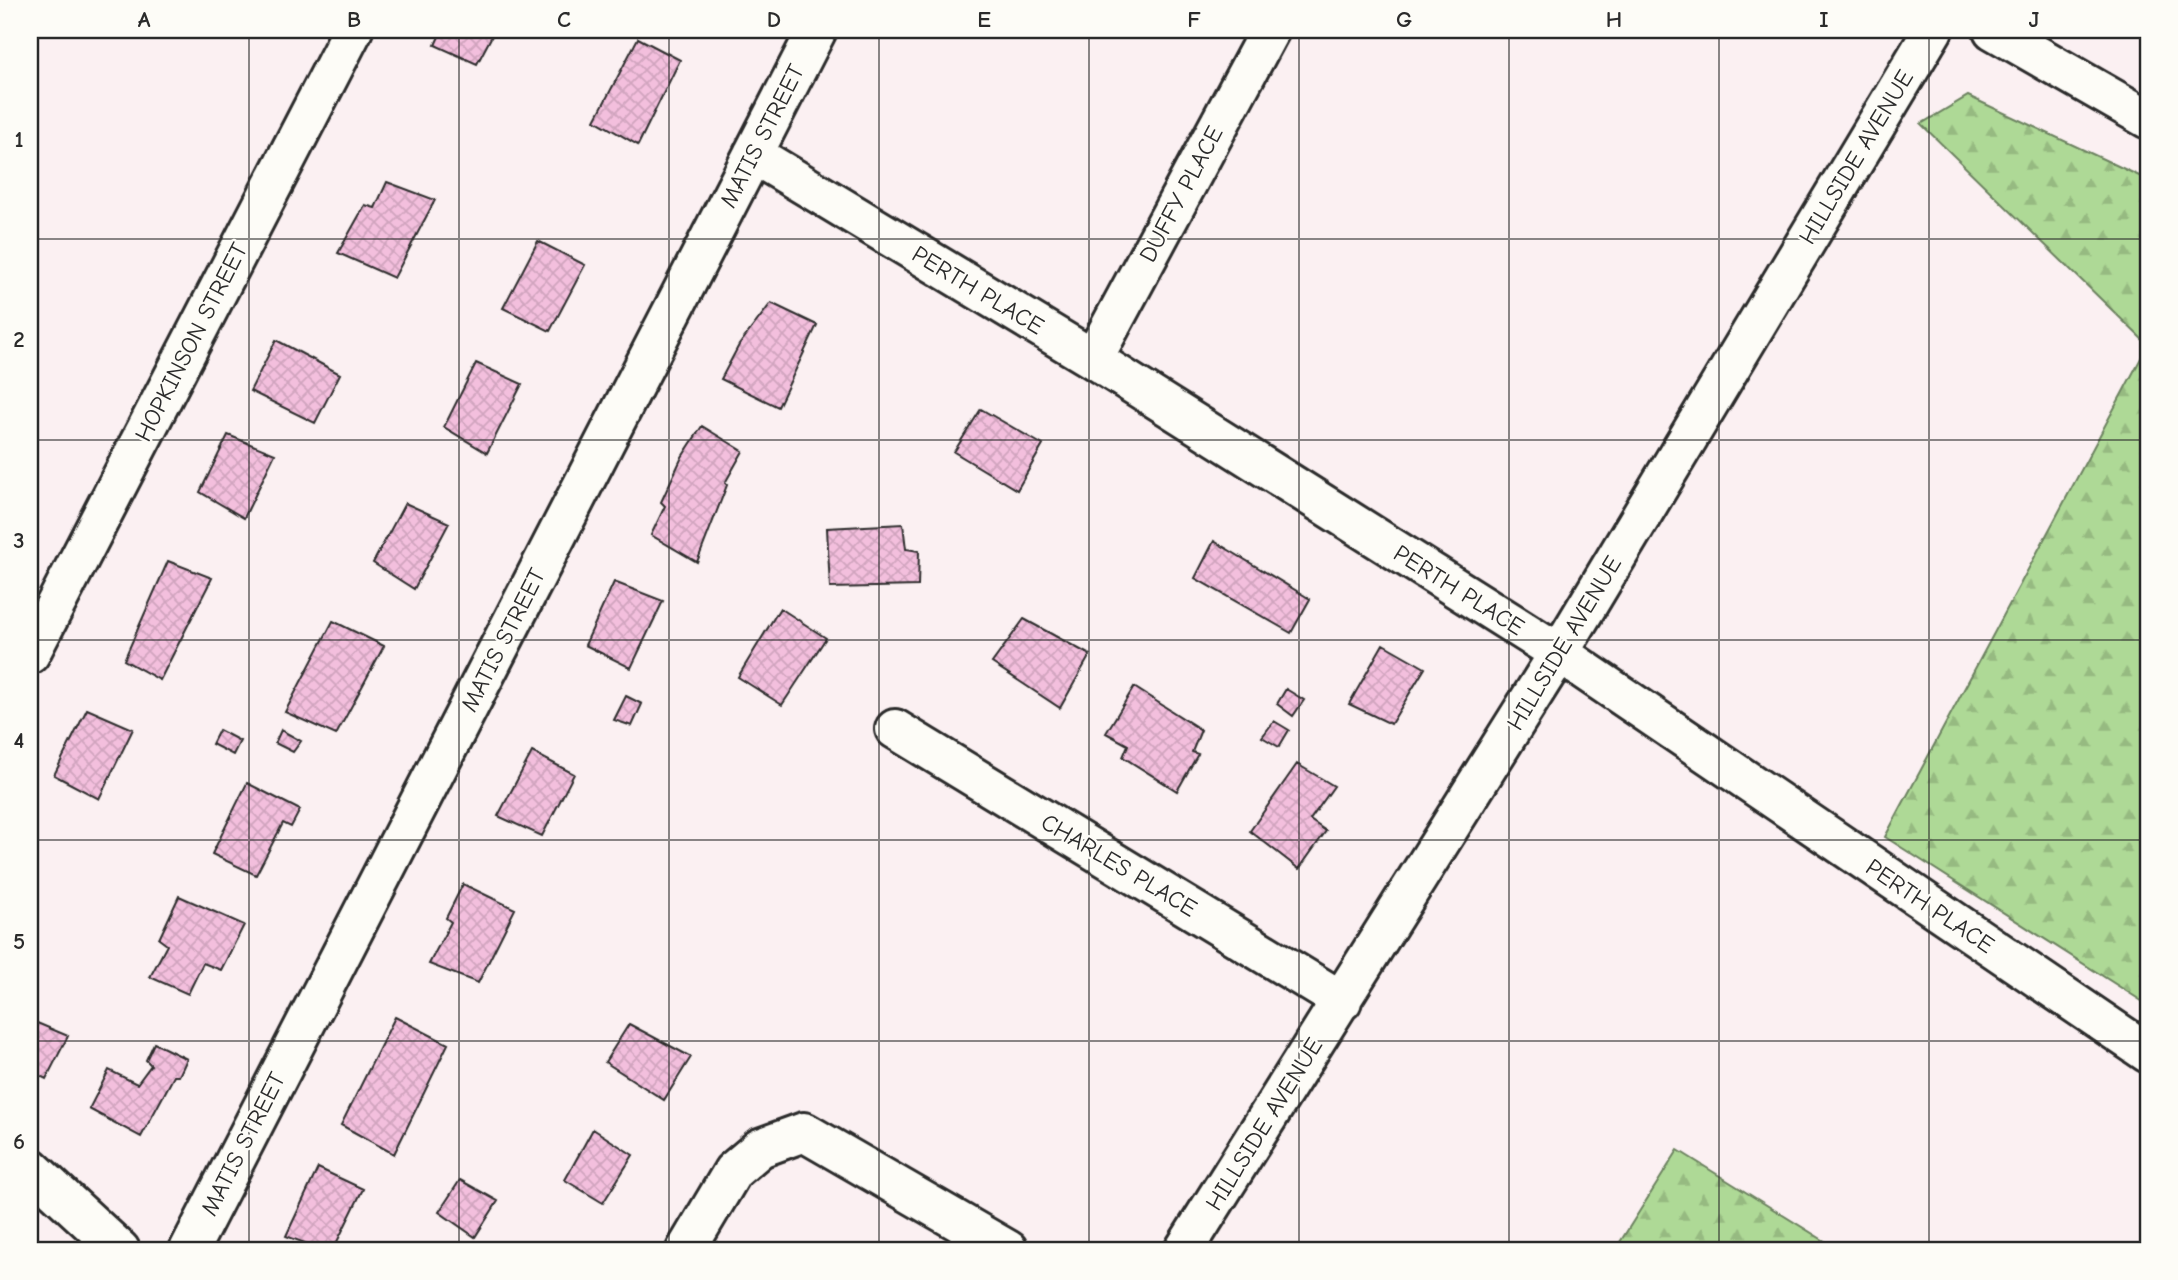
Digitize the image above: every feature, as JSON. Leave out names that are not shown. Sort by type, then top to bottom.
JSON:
[{"type":"street","name":"HOPKINSON STREET","points":[[30,654],[353,30]]},
{"type":"street","name":"MATIS STREET","points":[[189,1250],[817,30]]},
{"type":"street","name":"DUFFY PLACE","points":[[1093,359],[1270,30]]},
{"type":"street","name":"HILLSIDE AVENUE","points":[[1184,1250],[1559,653],[1933,30]]},
{"type":"street","points":[[1993,30],[2148,119]]},
{"type":"street","name":"PERTH PLACE","points":[[753,154],[1093,359],[1559,653],[2148,1054]]},
{"type":"street","name":"CHARLES PLACE","points":[[895,729],[1342,1001]]},
{"type":"street","points":[[686,1250],[733,1171],[760,1149],[804,1132],[1007,1250]]},
{"type":"street","points":[[30,1167],[120,1250]]},
{"type":"green space","points":[[1968,96],[2148,180],[2148,345],[1921,124]]},
{"type":"green space","points":[[2148,345],[2148,1005],[1885,837]]},
{"type":"green space","points":[[1678,1150],[1839,1250],[1615,1250]]},
{"type":"building","points":[[442,30],[495,30],[477,64],[435,45]]},
{"type":"building","points":[[638,38],[680,60],[638,145],[595,120]]},
{"type":"building","points":[[387,182],[435,200],[394,278],[338,253],[365,205],[375,208]]},
{"type":"building","points":[[538,241],[585,265],[550,331],[503,308]]},
{"type":"building","points":[[771,303],[817,325],[778,407],[721,379],[739,345]]},
{"type":"building","points":[[276,340],[340,374],[315,423],[250,391]]},
{"type":"building","points":[[476,363],[522,384],[487,453],[444,427]]},
{"type":"building","points":[[981,409],[1043,445],[1017,490],[954,452]]},
{"type":"building","points":[[702,426],[743,451],[725,483],[727,485],[697,562],[651,535],[665,506],[661,502],[682,457]]},
{"type":"building","points":[[228,435],[275,454],[244,518],[200,492]]},
{"type":"building","points":[[405,503],[449,523],[414,589],[373,563]]},
{"type":"building","points":[[903,524],[906,549],[919,551],[918,586],[830,588],[827,528]]},
{"type":"building","points":[[1214,541],[1310,599],[1291,633],[1195,578]]},
{"type":"building","points":[[168,561],[212,578],[160,680],[124,660]]},
{"type":"building","points":[[614,582],[663,601],[631,668],[585,645]]},
{"type":"building","points":[[780,608],[826,638],[782,705],[738,677]]},
{"type":"building","points":[[1024,619],[1090,655],[1060,708],[992,663]]},
{"type":"building","points":[[333,621],[384,646],[336,735],[285,712]]},
{"type":"building","points":[[1383,644],[1425,668],[1391,724],[1349,704]]},
{"type":"building","points":[[1134,687],[1201,730],[1192,752],[1198,754],[1177,791],[1123,757],[1128,745],[1106,733]]},
{"type":"building","points":[[1286,689],[1304,700],[1293,716],[1277,704]]},
{"type":"building","points":[[626,696],[642,704],[632,726],[614,720]]},
{"type":"building","points":[[87,709],[133,729],[99,799],[54,775]]},
{"type":"building","points":[[1274,721],[1289,730],[1279,747],[1262,737]]},
{"type":"building","points":[[219,730],[240,741],[233,755],[212,744]]},
{"type":"building","points":[[281,730],[301,741],[293,752],[275,743]]},
{"type":"building","points":[[532,752],[574,774],[542,836],[498,816]]},
{"type":"building","points":[[1297,764],[1334,786],[1310,820],[1326,831],[1299,869],[1250,831]]},
{"type":"building","points":[[247,783],[300,810],[291,827],[283,823],[256,875],[212,854]]},
{"type":"building","points":[[463,884],[515,909],[478,983],[429,964],[451,922],[446,918]]},
{"type":"building","points":[[179,896],[244,925],[221,970],[203,963],[188,994],[150,977],[167,945],[159,939]]},
{"type":"building","points":[[395,1017],[448,1044],[394,1154],[341,1125]]},
{"type":"building","points":[[30,1020],[68,1036],[46,1079],[30,1071]]},
{"type":"building","points":[[629,1024],[691,1057],[664,1100],[605,1062]]},
{"type":"building","points":[[154,1043],[187,1059],[179,1076],[174,1076],[141,1137],[89,1109],[109,1070],[137,1084],[151,1065],[146,1060]]},
{"type":"building","points":[[593,1129],[633,1155],[603,1203],[565,1180]]},
{"type":"building","points":[[318,1168],[363,1189],[333,1250],[323,1250],[286,1236]]},
{"type":"building","points":[[460,1180],[498,1201],[475,1237],[439,1212]]}]
